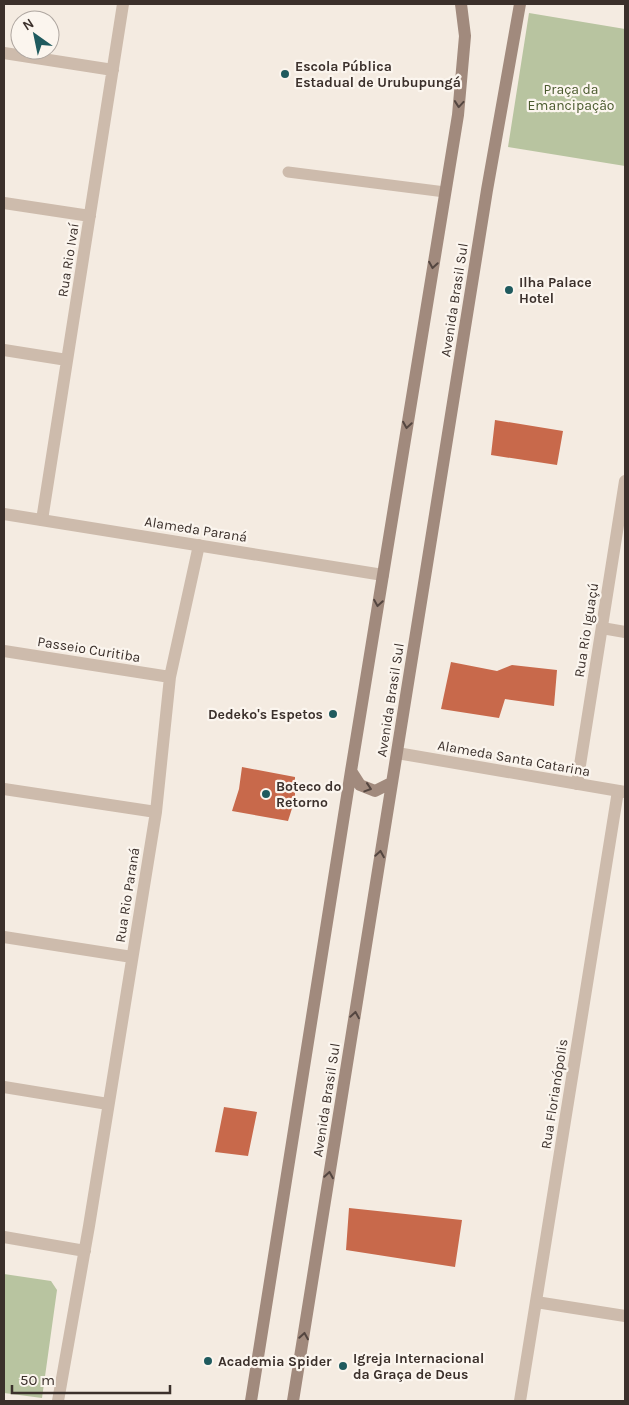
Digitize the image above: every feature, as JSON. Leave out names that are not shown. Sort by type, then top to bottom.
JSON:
[{"type":"main road","name":"Avenida Brasil Sul","points":[[251,1401],[458,115],[465,36],[461,4]]},
{"type":"main road","name":"Avenida Brasil Sul","points":[[293,1401],[391,783],[486,200],[520,4]]},
{"type":"main road","points":[[351,771],[360,786],[375,791],[391,783]]},
{"type":"street","name":"Rua Rio Ivaí","points":[[42,520],[124,4]]},
{"type":"street","points":[[4,53],[113,70]]},
{"type":"street","points":[[4,203],[90,216]]},
{"type":"street","points":[[4,350],[67,360]]},
{"type":"street","name":"Rua Rio Iguaçú","points":[[577,784],[625,483]]},
{"type":"street","name":"Alameda Paraná","points":[[4,514],[383,575]]},
{"type":"street","name":"Rua Rio Paraná","points":[[58,1401],[156,812],[170,677],[199,545]]},
{"type":"street","points":[[602,628],[625,632]]},
{"type":"street","name":"Passeio Curitiba","points":[[4,651],[170,677]]},
{"type":"street","name":"Alameda Santa Catarina","points":[[397,753],[622,791]]},
{"type":"street","points":[[4,789],[156,812]]},
{"type":"street","name":"Rua Florianópolis","points":[[520,1401],[622,791]]},
{"type":"street","points":[[4,937],[132,957]]},
{"type":"street","points":[[4,1086],[108,1104]]},
{"type":"street","points":[[4,1237],[84,1251]]},
{"type":"street","points":[[536,1302],[625,1316]]},
{"type":"lane","points":[[288,172],[445,192]]},
{"type":"green space","name":"Praça da Emancipação","points":[[529,13],[625,29],[625,166],[508,147]]},
{"type":"green space","points":[[4,1274],[51,1281],[57,1290],[42,1398],[4,1393]]},
{"type":"building","points":[[495,420],[563,431],[557,465],[491,455]]},
{"type":"building","points":[[451,662],[497,671],[512,665],[557,670],[554,706],[505,699],[499,718],[441,709]]},
{"type":"building","name":"Boteco do Retorno","points":[[242,767],[295,777],[295,799],[288,821],[232,811],[239,789]]},
{"type":"building","points":[[224,1107],[257,1112],[248,1156],[215,1152]]},
{"type":"building","points":[[349,1208],[462,1220],[455,1267],[346,1250]]},
{"type":"place","name":"Escola Pública Estadual de Urubupungá","points":[[285,74]]},
{"type":"place","name":"Ilha Palace Hotel","points":[[509,290]]},
{"type":"place","name":"Dedeko's Espetos","points":[[333,714]]},
{"type":"place","name":"Boteco do Retorno","points":[[266,794]]},
{"type":"place","name":"Academia Spider","points":[[208,1361]]},
{"type":"place","name":"Igreja Internacional da Graça de Deus","points":[[343,1366]]}]
